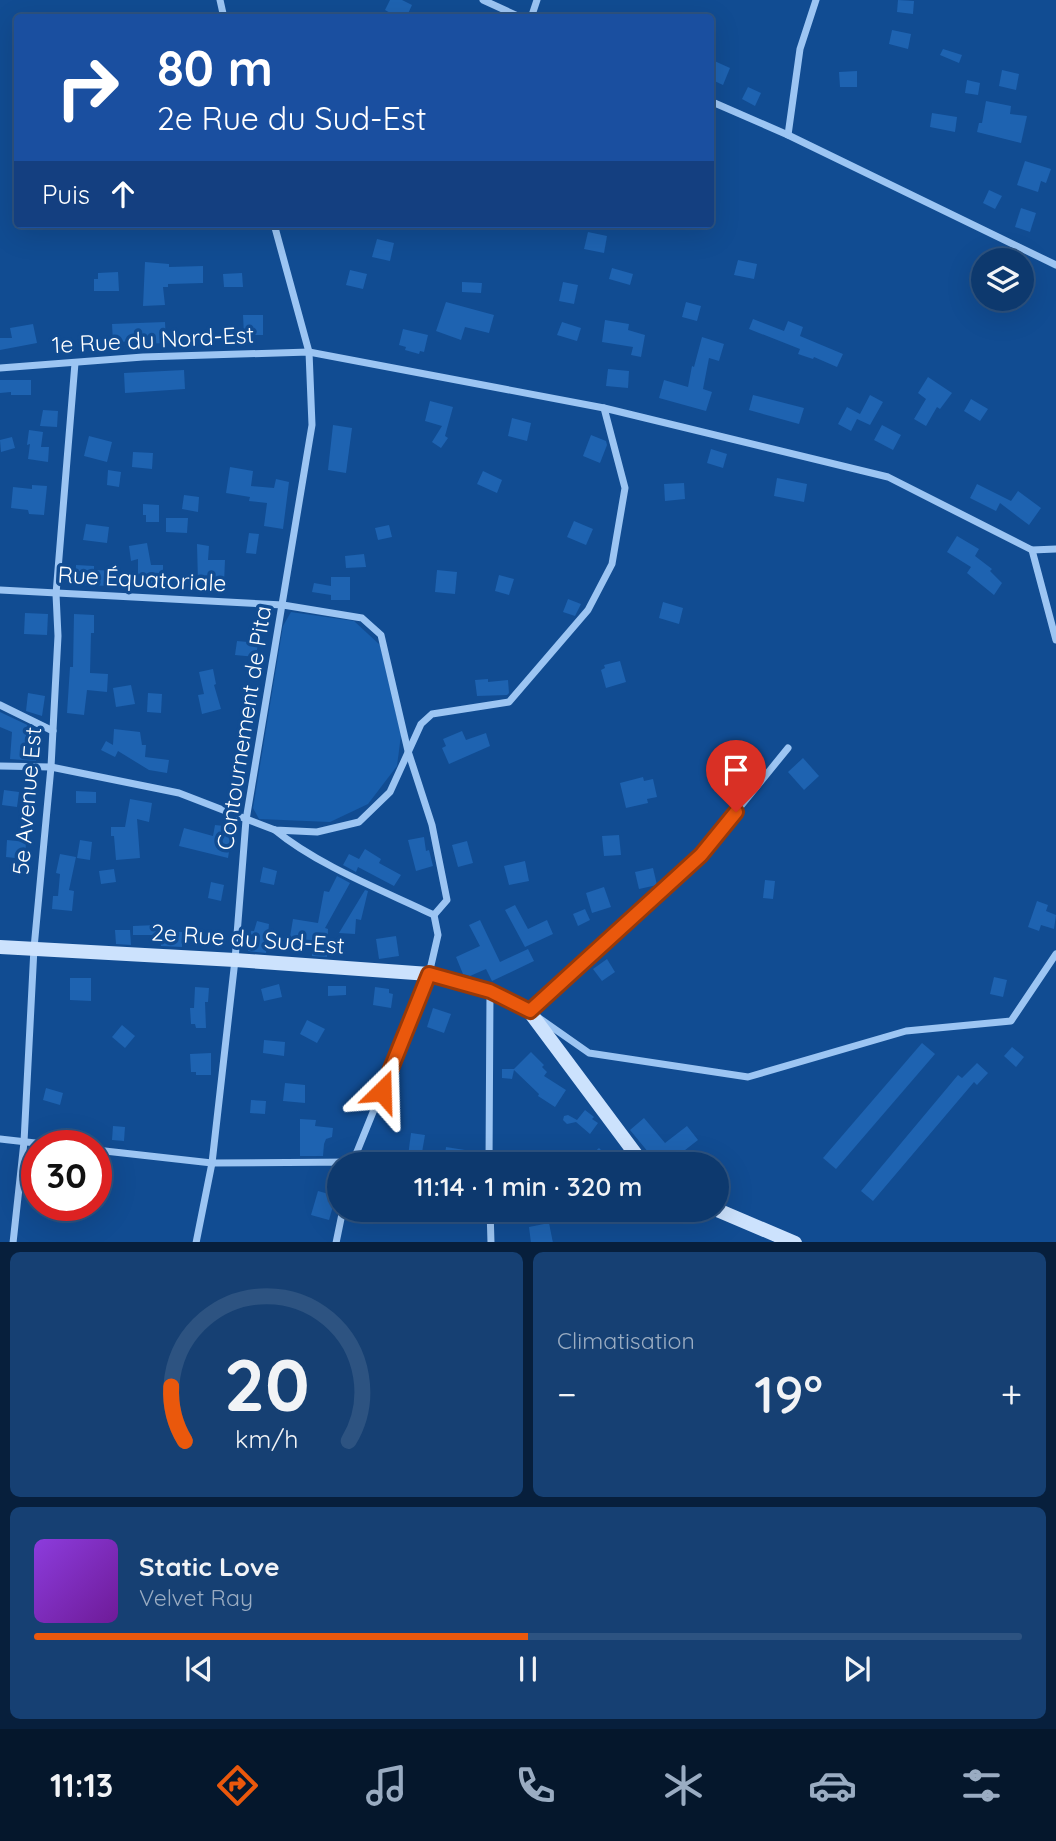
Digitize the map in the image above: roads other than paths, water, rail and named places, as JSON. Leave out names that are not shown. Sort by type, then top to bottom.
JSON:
[{"type":"street","points":[[483,0],[513,14]]},
{"type":"street","points":[[788,135],[800,49],[816,0]]},
{"type":"street","points":[[714,103],[1054,261]]},
{"type":"street","name":"Contournement de Pita","points":[[196,1242],[212,1163],[236,960],[246,820],[312,425],[309,352],[275,228]]},
{"type":"street","name":"1e Rue du Nord-Est","points":[[0,368],[143,357],[309,352],[604,408],[888,477],[1032,550]]},
{"type":"street","name":"5e Avenue Est","points":[[25,1130],[34,948],[53,732],[58,636],[56,594],[75,363]]},
{"type":"street","points":[[0,766],[51,766],[178,793],[275,830],[317,832],[359,822],[390,792],[421,724],[432,714],[509,702],[588,610],[612,564],[625,488],[604,408]]},
{"type":"street","points":[[1056,549],[1032,550],[1056,640]]},
{"type":"street","name":"Rue Équatoriale","points":[[0,590],[283,605],[362,618],[381,635],[408,751],[432,825],[447,900],[434,915]]},
{"type":"street","points":[[0,705],[53,732]]},
{"type":"street","points":[[530,1011],[701,855],[788,748]]},
{"type":"street","points":[[275,830],[294,846],[434,915],[438,935],[429,974],[357,1152]]},
{"type":"street","name":"2e Rue du Sud-Est","points":[[0,947],[429,974],[490,991],[530,1011]]},
{"type":"street","points":[[530,1011],[589,1053],[748,1077],[906,1031],[1011,1021],[1056,954]]},
{"type":"street","points":[[489,1152],[490,991]]},
{"type":"street","points":[[530,1011],[634,1152]]},
{"type":"street","points":[[0,1139],[21,1142]]},
{"type":"street","points":[[112,1152],[212,1163],[327,1163]]},
{"type":"street","name":"5e Avenue Est","points":[[13,1242],[21,1169]]},
{"type":"street","points":[[729,1215],[795,1242]]},
{"type":"street","points":[[336,1242],[340,1222]]},
{"type":"street","points":[[490,1222],[491,1242]]}]
